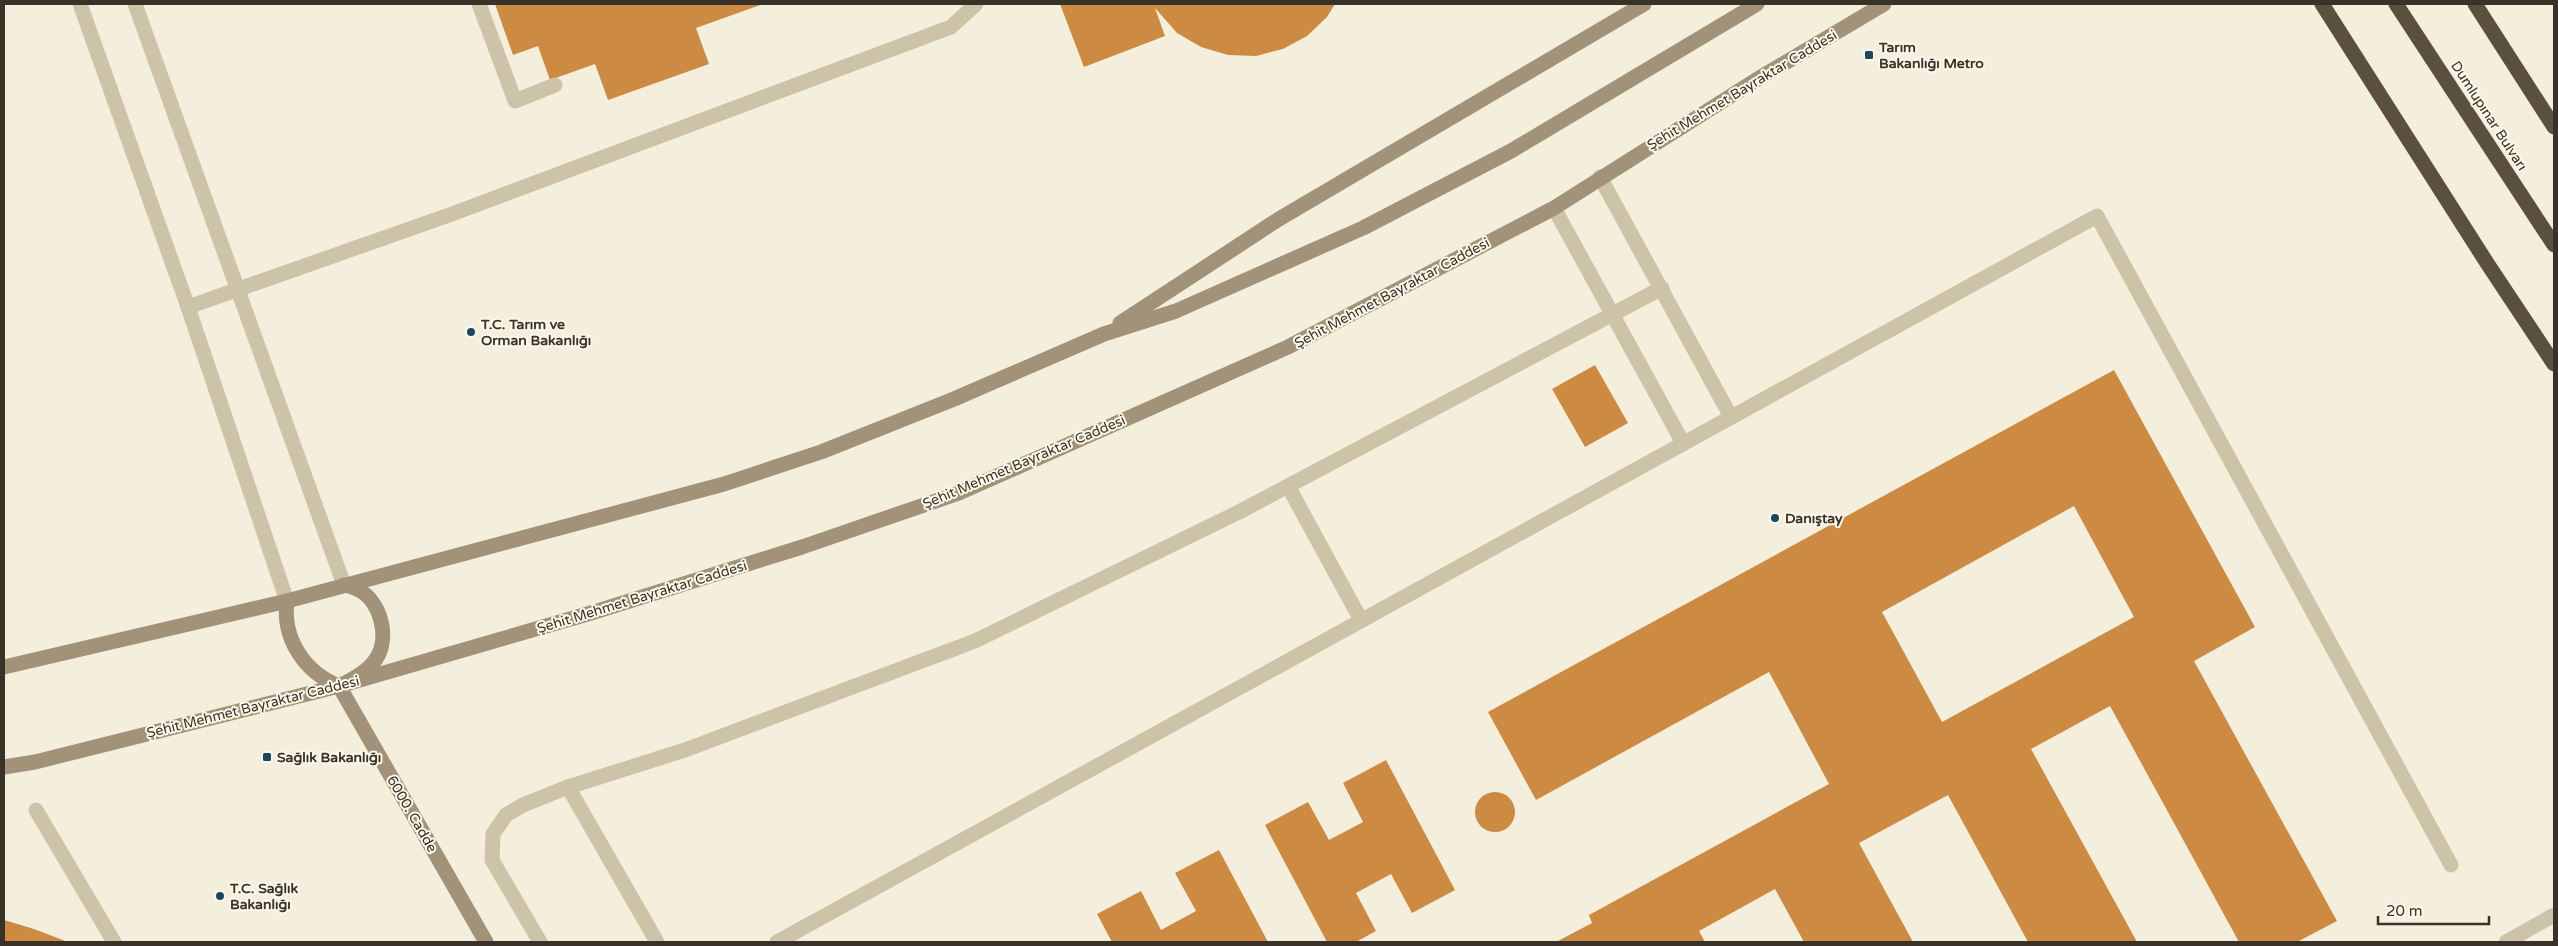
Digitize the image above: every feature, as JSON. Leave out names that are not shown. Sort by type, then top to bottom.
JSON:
[{"type":"highway","points":[[2322,4],[2486,263],[2554,364]]},
{"type":"highway","name":"Dumlupınar Bulvarı","points":[[2396,4],[2554,246]]},
{"type":"highway","points":[[2475,4],[2554,127]]},
{"type":"main road","points":[[1104,334],[1280,219],[1644,4]]},
{"type":"main road","points":[[4,667],[286,601],[742,478],[821,452],[954,399],[1104,334],[1176,311],[1363,228],[1468,176],[1757,4]]},
{"type":"main road","name":"Şehit Mehmet Bayraktar Caddesi","points":[[4,767],[36,762],[339,686],[591,613],[802,548],[959,493],[1288,347],[1554,208],[1600,177],[1884,4]]},
{"type":"main road","points":[[286,601],[285,615],[292,644],[310,668],[328,682],[339,686],[371,666],[381,648],[383,636],[382,623],[370,599],[359,590],[344,585]]},
{"type":"main road","name":"6000. Cadde","points":[[339,686],[486,942]]},
{"type":"street","points":[[80,4],[188,306],[286,601]]},
{"type":"street","points":[[135,4],[236,290],[344,585]]},
{"type":"street","points":[[479,4],[515,101],[555,85]]},
{"type":"street","points":[[188,306],[452,214],[951,27],[976,4]]},
{"type":"street","points":[[1600,177],[1731,417]]},
{"type":"street","points":[[1554,208],[1683,443]]},
{"type":"street","points":[[777,942],[2097,216],[2452,865]]},
{"type":"street","points":[[540,942],[492,860],[493,834],[506,815],[524,805],[568,788],[685,750],[975,641],[1288,486],[1662,288]]},
{"type":"street","points":[[1288,486],[1361,620]]},
{"type":"street","points":[[568,788],[656,942]]},
{"type":"street","points":[[36,810],[114,942]]},
{"type":"street","points":[[2506,942],[2554,915]]},
{"type":"building","points":[[495,4],[763,4],[696,28],[709,64],[608,100],[595,64],[550,80],[538,46],[513,55]]},
{"type":"building","points":[[1060,4],[1335,4],[1327,17],[1307,36],[1283,49],[1256,56],[1228,55],[1201,47],[1177,33],[1155,8],[1165,36],[1084,67]]},
{"type":"building","points":[[1595,365],[1628,423],[1585,447],[1552,389]]},
{"type":"building","points":[[2114,370],[2255,627],[2194,661],[2337,921],[2297,942],[2239,942],[2110,706],[2031,749],[2137,942],[2028,942],[1948,795],[1859,843],[1913,942],[1804,942],[1775,889],[1699,931],[1705,942],[1556,942],[1592,923],[1589,915],[1829,784],[1769,672],[1536,800],[1488,712]],"holes":[[[2074,506],[2134,617],[1942,722],[1882,612]]]},
{"type":"building","points":[[1386,760],[1455,890],[1412,913],[1391,874],[1356,893],[1376,931],[1356,942],[1327,942],[1265,825],[1308,802],[1329,840],[1363,822],[1343,783]]},
{"type":"building","points":[[1495,792],[1506,795],[1512,801],[1515,812],[1512,823],[1506,829],[1495,832],[1484,829],[1478,823],[1475,812],[1478,801],[1484,795]]},
{"type":"building","points":[[1219,850],[1268,942],[1112,942],[1097,914],[1141,891],[1161,930],[1196,911],[1175,873]]},
{"type":"building","points":[[4,920],[34,929],[68,942],[4,942]]},
{"type":"place","name":"Tarım Bakanlığı Metro","points":[[1869,55]]},
{"type":"place","name":"T.C. Tarım ve Orman Bakanlığı","points":[[471,332]]},
{"type":"place","name":"Danıştay","points":[[1775,518]]},
{"type":"place","name":"Sağlık Bakanlığı","points":[[267,757]]},
{"type":"place","name":"T.C. Sağlık Bakanlığı","points":[[220,896]]}]
